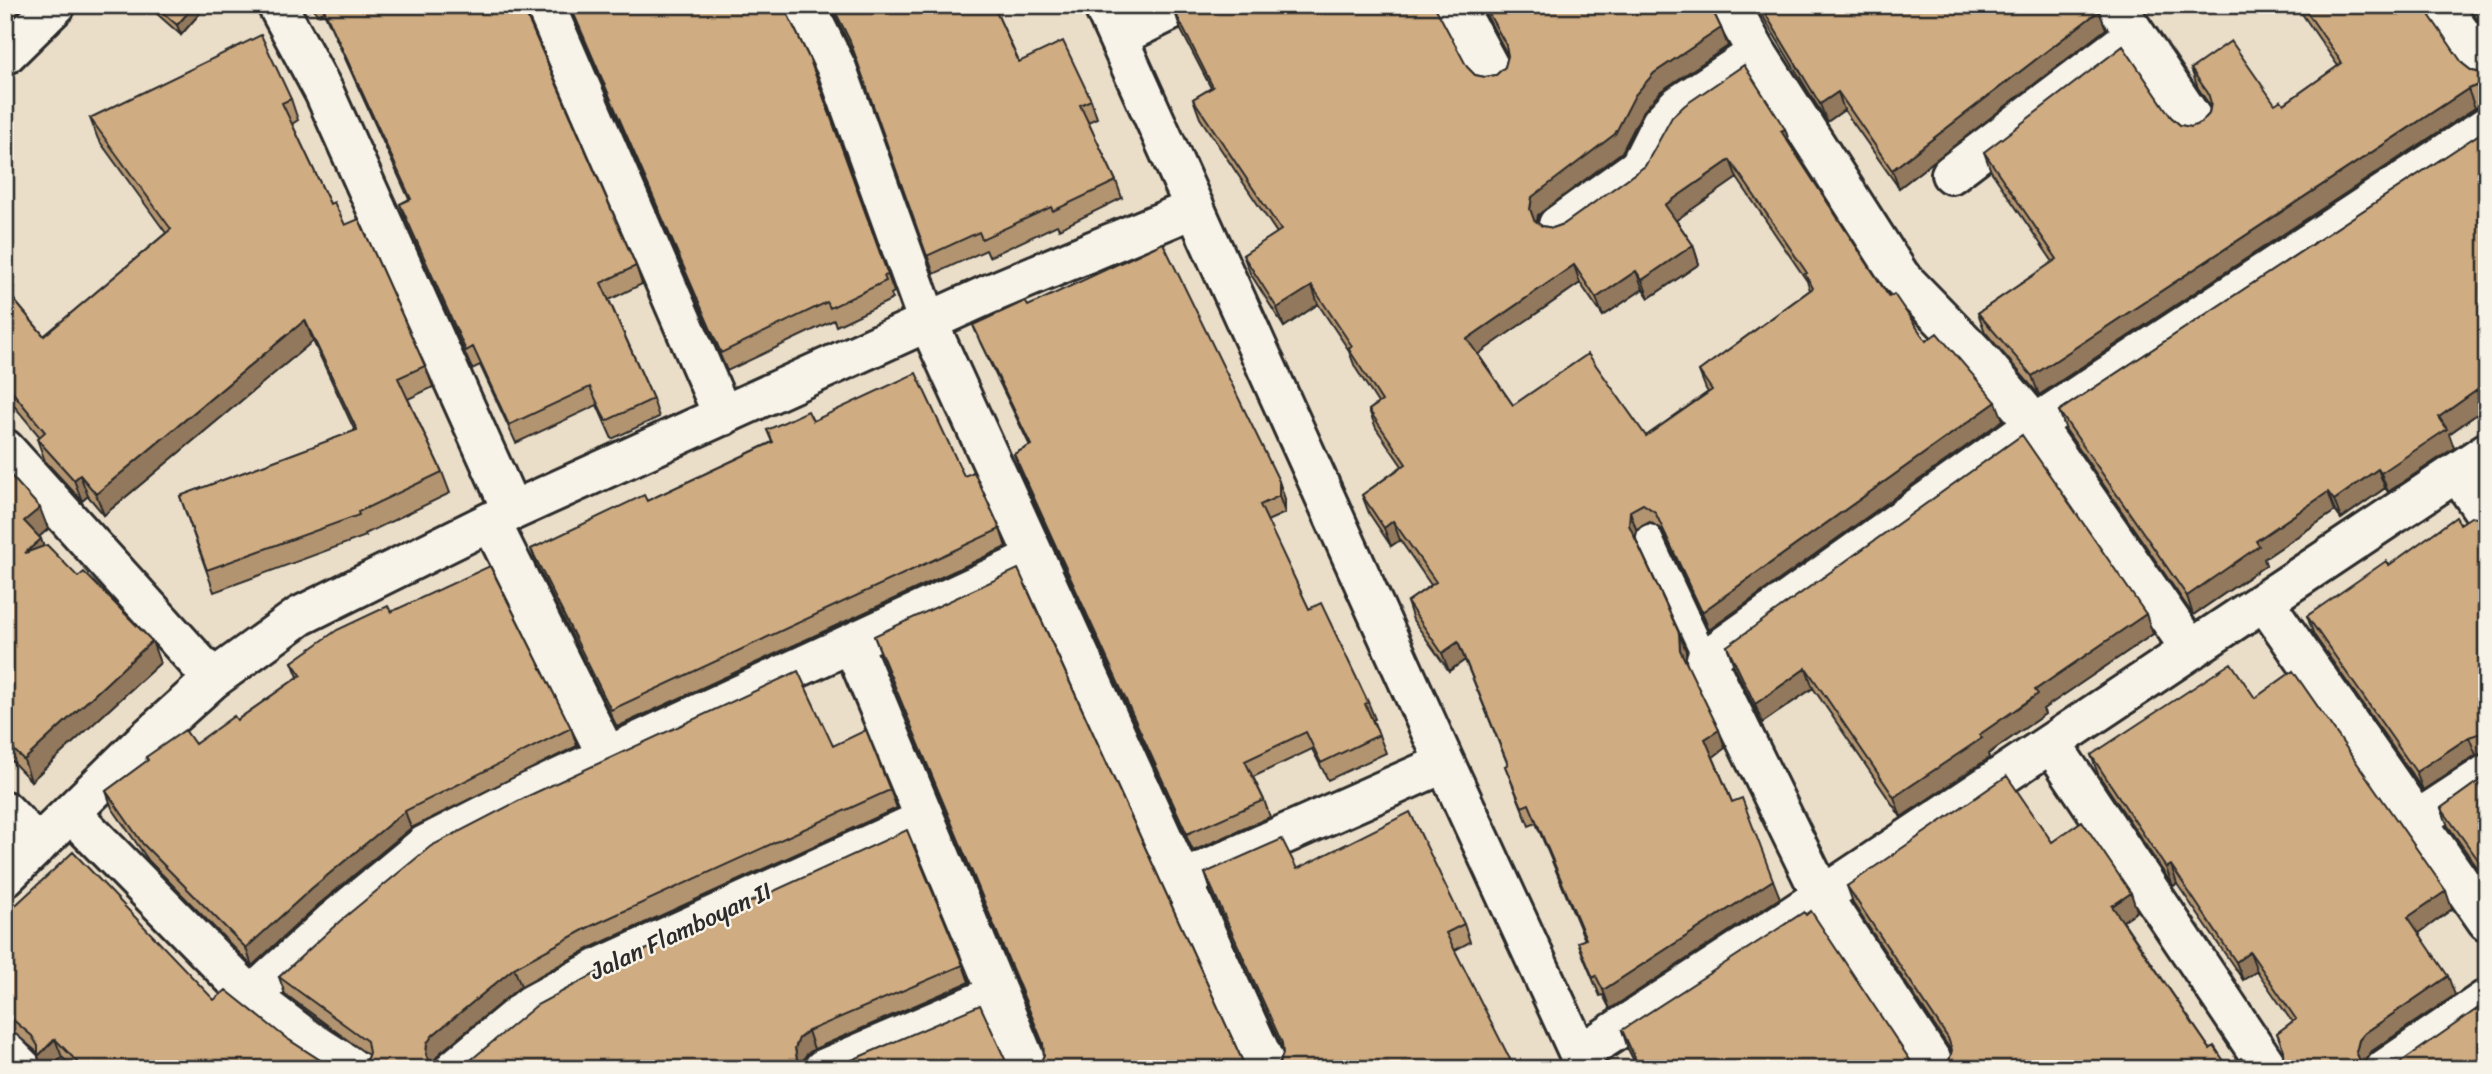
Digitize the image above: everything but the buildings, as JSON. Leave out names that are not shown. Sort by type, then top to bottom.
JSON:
[{"type":"street","points":[[5,55],[56,5]]},
{"type":"street","points":[[277,5],[324,92],[501,517],[607,756]]},
{"type":"street","points":[[545,5],[723,416]]},
{"type":"street","points":[[806,5],[837,69],[928,322],[1268,1069]]},
{"type":"street","points":[[1183,5],[1110,21],[1445,763],[1583,1061],[1822,896],[2472,462],[2487,516]]},
{"type":"street","points":[[1456,5],[1493,74]]},
{"type":"street","points":[[1730,5],[1757,53],[1900,276],[1976,354],[2035,424],[2191,650]]},
{"type":"street","points":[[2447,5],[2451,20],[2487,70]]},
{"type":"street","points":[[1951,174],[2125,20],[2196,124]]},
{"type":"street","points":[[1558,225],[1639,167],[1661,123],[1677,106],[1757,53]]},
{"type":"street","points":[[1937,1069],[1822,896],[1706,659],[2035,424],[2487,126]]},
{"type":"street","points":[[5,877],[213,679],[300,616],[501,517],[928,322],[1195,208]]},
{"type":"street","points":[[5,449],[213,679]]},
{"type":"street","points":[[251,996],[332,922],[425,845],[607,756],[1035,558]]},
{"type":"street","points":[[2264,601],[2487,921]]},
{"type":"street","points":[[852,643],[1029,1069]]},
{"type":"street","points":[[2051,743],[2269,1069]]},
{"type":"street","points":[[1182,880],[1445,763]]},
{"type":"street","points":[[2417,820],[2487,774]]},
{"type":"street","points":[[5,811],[38,845]]},
{"type":"street","points":[[71,813],[251,996],[306,1038],[354,1069]]},
{"type":"street","name":"Jalan Flamboyan II","points":[[454,1069],[531,1005],[603,966],[925,819]]},
{"type":"street","points":[[824,1069],[998,994]]},
{"type":"street","points":[[2385,1069],[2487,999]]},
{"type":"street","points":[[5,1051],[23,1069]]},
{"type":"lane","points":[[1649,537],[1706,659]]}]
